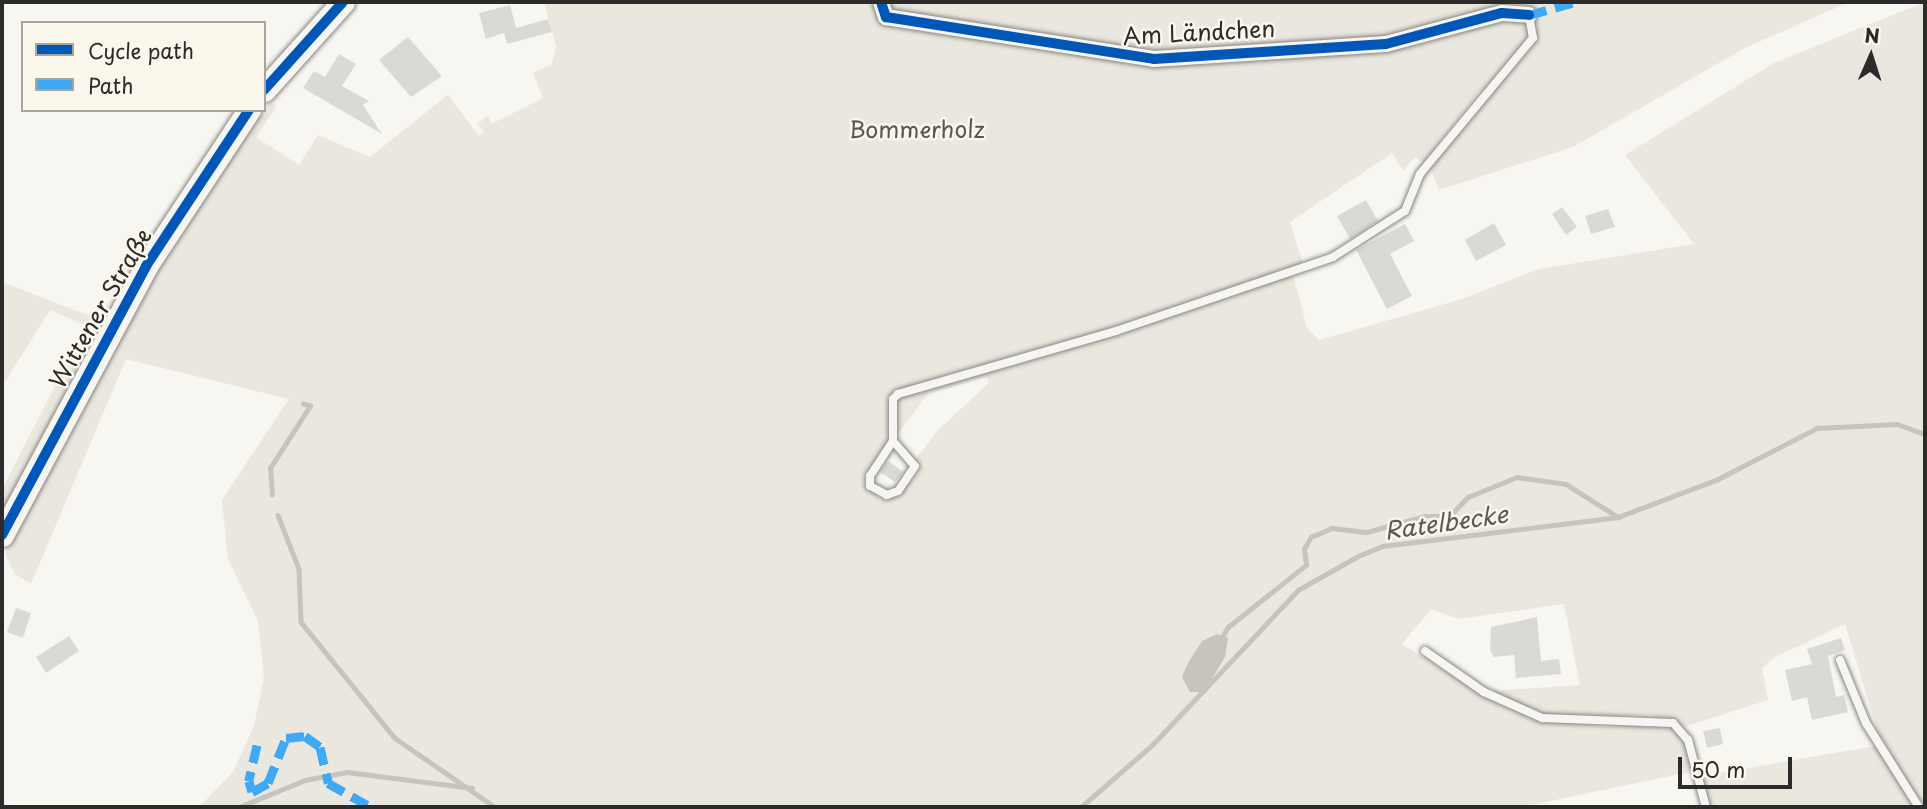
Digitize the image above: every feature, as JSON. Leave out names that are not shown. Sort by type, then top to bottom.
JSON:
[{"type":"main road","points":[[266,87],[343,2]]},
{"type":"main road","name":"Wittener Straße","points":[[2,535],[146,266],[248,112]]},
{"type":"street","name":"Am Ländchen","points":[[881,2],[886,17],[1154,59],[1386,44],[1502,13],[1529,15]]},
{"type":"lane","name":"Am Ländchen","points":[[893,442],[893,399],[898,394],[1116,331],[1333,257],[1351,241],[1405,211],[1420,174],[1533,38],[1529,15]]},
{"type":"lane","points":[[893,442],[915,466],[898,491],[887,495],[870,486],[870,475],[893,442]]},
{"type":"lane","points":[[1426,651],[1484,692],[1542,719],[1673,723],[1688,740],[1706,807]]},
{"type":"lane","points":[[1840,660],[1866,723],[1919,807]]},
{"type":"green space","name":"Bommerholz","points":[[544,2],[1849,2],[1745,48],[1573,147],[1439,190],[1430,167],[1491,90],[1479,92],[1423,163],[1415,157],[1403,171],[1392,153],[1290,222],[1303,264],[1114,328],[897,390],[890,400],[887,444],[864,480],[880,500],[900,495],[919,472],[915,460],[939,429],[989,383],[986,377],[928,394],[897,435],[896,407],[902,395],[1293,274],[1307,328],[1319,340],[1462,299],[1539,269],[1694,244],[1625,155],[1774,63],[1925,2],[1925,807],[1881,742],[1845,624],[1773,658],[1762,669],[1768,700],[1684,727],[1652,715],[1552,717],[1488,691],[1580,685],[1564,604],[1458,619],[1431,609],[1402,644],[1481,694],[1541,720],[1606,727],[1666,724],[1681,734],[1694,771],[1522,807],[199,807],[233,772],[254,726],[264,677],[258,621],[228,559],[222,500],[289,399],[126,359],[31,584],[15,574],[5,554],[59,441],[176,238],[263,112],[266,112],[270,102],[277,106],[256,137],[299,165],[318,135],[370,157],[448,95],[479,136],[484,132],[477,124],[488,116],[491,124],[543,98],[533,73],[552,64],[556,46]]},
{"type":"green space","points":[[2,282],[103,321],[2,513],[2,489],[86,326],[50,310],[2,387]]},
{"type":"green space","points":[[1875,746],[1916,807],[1709,807],[1702,776]]},
{"type":"shaded area","points":[[1217,634],[1228,638],[1225,657],[1204,692],[1190,692],[1182,677],[1188,663],[1202,641]]},
{"type":"building","points":[[510,5],[516,28],[548,19],[552,32],[507,44],[504,33],[486,39],[479,13]]},
{"type":"building","points":[[408,37],[442,76],[411,97],[379,60]]},
{"type":"building","points":[[339,54],[356,64],[342,86],[369,101],[363,105],[382,134],[303,88],[314,71],[325,77]]},
{"type":"building","points":[[1366,200],[1378,221],[1350,239],[1337,216]]},
{"type":"building","points":[[1562,207],[1577,227],[1566,235],[1552,214]]},
{"type":"building","points":[[1608,209],[1615,227],[1591,234],[1585,216]]},
{"type":"building","points":[[1494,223],[1506,245],[1476,261],[1465,240]]},
{"type":"building","points":[[1405,224],[1414,241],[1390,254],[1412,296],[1387,309],[1356,250]]},
{"type":"building","points":[[888,461],[903,472],[895,482],[880,472]]},
{"type":"building","points":[[16,608],[31,613],[23,638],[7,632]]},
{"type":"building","points":[[1537,617],[1541,661],[1559,659],[1561,674],[1516,678],[1514,655],[1494,657],[1490,650],[1491,627]]},
{"type":"building","points":[[69,636],[79,651],[46,673],[36,657]]},
{"type":"building","points":[[1841,638],[1845,650],[1828,656],[1836,697],[1844,695],[1848,712],[1812,720],[1807,697],[1792,701],[1785,670],[1812,664],[1807,649]]},
{"type":"building","points":[[1720,728],[1723,744],[1707,748],[1703,731]]},
{"type":"waterway","points":[[272,495],[270,468],[310,406],[303,404]]},
{"type":"waterway","name":"Ratelbecke","points":[[1081,807],[1152,745],[1298,590],[1358,556],[1383,546],[1618,517],[1716,480],[1817,428],[1897,424],[1925,434]]},
{"type":"waterway","name":"Ratelbecke","points":[[1221,639],[1228,627],[1306,565],[1304,549],[1311,537],[1332,528],[1367,532],[1425,516],[1450,516],[1468,497],[1517,477],[1566,484],[1618,517]]},
{"type":"waterway","points":[[278,515],[299,569],[301,622],[395,738],[495,807]]},
{"type":"waterway","points":[[239,807],[305,780],[347,772],[472,788]]},
{"type":"marked path","points":[[1529,15],[1575,2]]},
{"type":"marked path","points":[[257,745],[249,781],[252,792],[268,783],[286,738],[305,736],[320,747],[328,783],[371,807]]},
{"type":"cycle path","points":[[266,88],[343,2]]},
{"type":"cycle path","points":[[881,2],[886,17],[1154,59],[1386,44],[1502,13],[1529,15]]},
{"type":"cycle path","points":[[2,535],[146,266],[248,112]]}]
